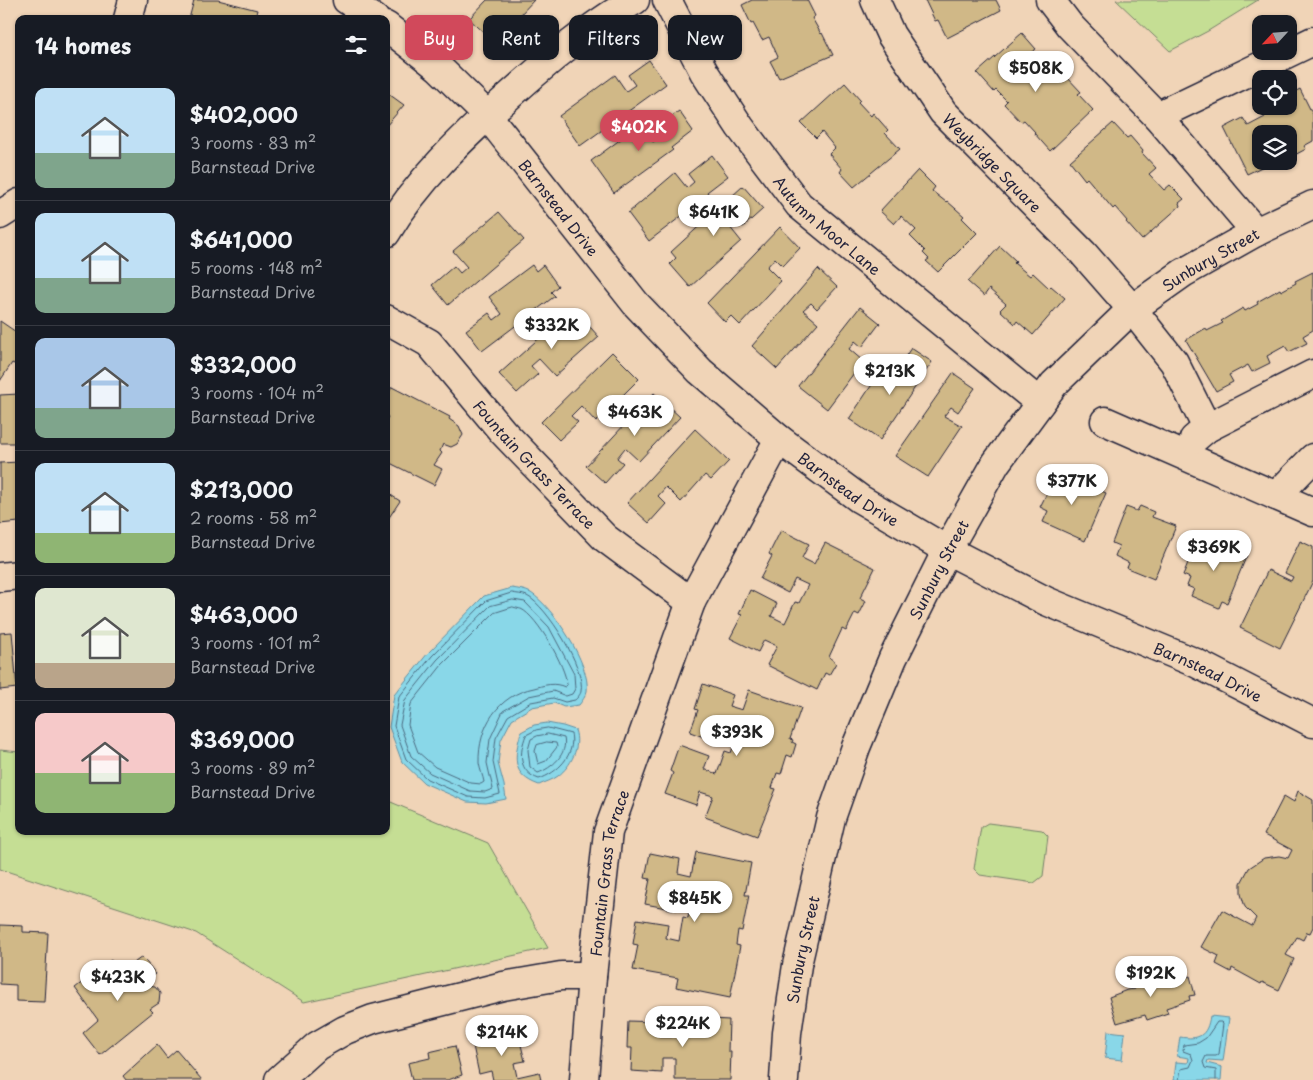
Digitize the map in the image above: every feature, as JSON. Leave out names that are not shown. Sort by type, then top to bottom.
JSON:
[{"type":"street","points":[[129,15],[133,0]]},
{"type":"street","points":[[347,0],[369,15]]},
{"type":"street","points":[[390,227],[431,172],[487,115],[557,54],[603,18],[635,0]]},
{"type":"street","name":"Autumn Moor Lane","points":[[668,0],[704,72],[740,127],[799,205],[1040,403]]},
{"type":"street","name":"Weybridge Square","points":[[874,0],[891,35],[943,112],[1083,253],[1132,309],[1174,362],[1207,428]]},
{"type":"street","points":[[1050,0],[1070,26],[1157,116],[1256,232]]},
{"type":"street","name":"Barnstead Drive","points":[[390,29],[438,67],[487,115],[636,304],[700,371],[779,439],[860,499],[947,550],[1046,601],[1196,663],[1312,721]]},
{"type":"street","points":[[1157,116],[1313,41]]},
{"type":"street","points":[[0,214],[15,205]]},
{"type":"street","name":"Sunbury Street","points":[[784,1080],[787,1033],[797,965],[831,818],[856,747],[893,658],[947,550],[996,463],[1054,384],[1132,309],[1183,273],[1256,232],[1313,205]]},
{"type":"street","name":"Fountain Grass Terrace","points":[[390,321],[429,343],[503,432],[604,538],[691,602]]},
{"type":"street","points":[[1178,454],[1207,428],[1313,374]]},
{"type":"street","points":[[1105,422],[1313,512]]},
{"type":"street","name":"Fountain Grass Terrace","points":[[584,1080],[592,976],[608,832],[691,602],[779,439]]},
{"type":"street","points":[[1276,496],[1313,458]]},
{"type":"street","points":[[0,576],[15,575]]},
{"type":"street","name":"Fountain Grass Terrace","points":[[279,1080],[317,1046],[345,1030],[373,1019],[503,986],[561,976],[592,976]]},
{"type":"green space","points":[[1116,0],[1258,0],[1208,31],[1170,51]]},
{"type":"green space","points":[[0,750],[15,752],[15,835],[390,835],[390,802],[488,843],[548,948],[304,1002],[196,933],[0,869]]},
{"type":"green space","points":[[988,823],[1042,830],[1048,836],[1043,876],[1034,883],[980,875],[974,869],[981,827]]},
{"type":"water","points":[[512,588],[531,593],[540,600],[569,638],[577,652],[587,680],[587,691],[579,705],[564,707],[554,703],[532,707],[512,719],[501,740],[498,763],[506,799],[486,803],[467,802],[424,783],[402,762],[390,730],[394,695],[428,653],[484,596]]},
{"type":"water","points":[[547,723],[575,730],[577,743],[574,756],[563,772],[554,779],[539,785],[523,776],[519,770],[516,757],[517,749],[521,732],[534,725]]},
{"type":"water","points":[[1210,1016],[1229,1018],[1223,1061],[1208,1060],[1207,1063],[1222,1067],[1221,1080],[1174,1080],[1176,1062],[1188,1063],[1189,1058],[1177,1056],[1180,1037],[1192,1038],[1201,1035],[1207,1028]]},
{"type":"water","points":[[1108,1031],[1125,1033],[1122,1060],[1105,1058]]},
{"type":"building","points":[[194,0],[218,0],[257,10],[256,15],[190,15]]},
{"type":"building","points":[[487,0],[534,0],[520,15],[483,15],[483,31],[473,23],[473,15]]},
{"type":"building","points":[[752,0],[807,0],[815,16],[812,18],[833,55],[779,78],[770,61],[778,57],[769,37],[762,40],[753,23],[751,24],[742,5]]},
{"type":"building","points":[[925,0],[996,0],[1001,10],[947,38],[938,20],[935,21]]},
{"type":"building","points":[[1022,33],[1036,49],[1029,54],[1044,71],[1051,64],[1064,80],[1067,77],[1081,92],[1078,94],[1093,110],[1050,151],[1024,120],[1021,122],[1004,104],[1007,101],[996,90],[994,92],[977,73]]},
{"type":"building","points":[[649,60],[666,84],[580,146],[559,116],[615,75],[626,91],[635,85],[628,75]]},
{"type":"building","points":[[845,83],[860,100],[858,102],[871,116],[873,113],[888,130],[885,133],[900,149],[854,187],[840,172],[842,169],[829,154],[835,148],[822,132],[816,138],[801,123]]},
{"type":"building","points":[[1300,89],[1313,115],[1313,141],[1304,146],[1306,149],[1297,154],[1297,125],[1252,125],[1252,170],[1255,170],[1247,174],[1224,128],[1243,118],[1248,126],[1265,117],[1264,115],[1297,115],[1297,91]]},
{"type":"building","points":[[390,95],[404,105],[390,121]]},
{"type":"building","points":[[679,111],[693,131],[671,148],[673,150],[614,193],[591,161],[640,125],[653,142],[661,136],[655,128]]},
{"type":"building","points":[[1113,123],[1127,138],[1130,136],[1156,168],[1149,174],[1164,190],[1170,185],[1184,199],[1179,203],[1180,206],[1142,240],[1115,207],[1113,209],[1087,178],[1085,180],[1070,161]]},
{"type":"building","points":[[712,155],[728,176],[707,192],[709,195],[649,241],[628,213],[675,173],[687,188],[694,182],[688,174]]},
{"type":"building","points":[[918,170],[935,187],[932,191],[964,216],[962,218],[977,233],[938,272],[926,261],[929,259],[923,253],[925,251],[910,236],[916,230],[901,216],[894,224],[880,211]]},
{"type":"building","points":[[743,186],[763,209],[743,227],[736,220],[729,226],[741,241],[690,287],[670,264],[676,258],[671,252]]},
{"type":"building","points":[[499,212],[524,240],[448,305],[432,285],[454,266],[460,273],[467,267],[453,251]]},
{"type":"building","points":[[780,227],[800,248],[783,266],[775,258],[767,267],[781,281],[740,325],[731,316],[725,322],[707,303]]},
{"type":"building","points":[[1000,246],[1016,261],[1014,263],[1030,276],[1033,273],[1049,288],[1051,286],[1065,298],[1033,335],[1017,321],[1015,324],[1000,310],[1006,304],[989,289],[984,296],[968,282]]},
{"type":"building","points":[[532,265],[536,271],[543,265],[558,286],[551,292],[555,296],[482,351],[466,330],[489,313],[494,320],[502,314],[489,297]]},
{"type":"building","points":[[818,269],[837,287],[817,309],[811,303],[803,310],[818,323],[777,369],[752,346]]},
{"type":"building","points":[[1313,272],[1313,330],[1303,336],[1307,343],[1289,352],[1285,346],[1267,356],[1270,363],[1252,372],[1248,365],[1229,375],[1233,382],[1216,391],[1186,340],[1206,328],[1207,331],[1223,323],[1221,321],[1243,308],[1245,311],[1258,304],[1257,302],[1280,289],[1281,291],[1296,283],[1295,281]]},
{"type":"building","points":[[860,307],[880,323],[862,347],[855,341],[849,349],[863,361],[827,409],[798,386]]},
{"type":"building","points":[[573,308],[599,337],[555,376],[539,359],[531,366],[538,374],[517,393],[499,374]]},
{"type":"building","points":[[0,321],[15,331],[15,363],[12,363],[0,381]]},
{"type":"building","points":[[911,348],[932,362],[880,440],[849,419],[879,374],[896,386],[902,377],[895,372]]},
{"type":"building","points":[[612,352],[639,379],[596,422],[581,406],[571,416],[578,422],[559,440],[541,422]]},
{"type":"building","points":[[953,373],[975,388],[958,412],[951,407],[944,416],[962,426],[928,477],[895,456]]},
{"type":"building","points":[[392,387],[450,417],[449,419],[459,426],[463,435],[457,444],[451,447],[443,444],[440,451],[442,453],[434,465],[442,469],[434,485],[390,463],[390,390]]},
{"type":"building","points":[[654,393],[680,417],[639,461],[625,448],[617,458],[623,463],[605,483],[586,466]]},
{"type":"building","points":[[15,394],[15,443],[0,443],[0,395]]},
{"type":"building","points":[[695,429],[729,461],[711,480],[705,475],[681,502],[666,487],[658,496],[666,504],[649,523],[627,503]]},
{"type":"building","points":[[15,462],[15,522],[0,524],[0,463]]},
{"type":"building","points":[[1058,471],[1106,493],[1085,541],[1043,522],[1048,511],[1040,507]]},
{"type":"building","points":[[390,495],[400,501],[390,516]]},
{"type":"building","points":[[1140,506],[1154,512],[1152,517],[1176,526],[1154,579],[1127,568],[1129,563],[1115,556],[1119,546],[1112,543],[1126,507],[1137,511]]},
{"type":"building","points":[[781,530],[809,544],[802,558],[814,564],[825,543],[875,568],[860,598],[866,601],[859,615],[855,613],[846,631],[842,629],[829,657],[836,663],[829,675],[825,673],[817,690],[767,665],[777,646],[764,640],[758,652],[730,638],[742,615],[739,614],[750,590],[777,604],[771,616],[785,623],[795,602],[799,603],[808,585],[795,579],[788,593],[760,579],[772,556],[769,554]]},
{"type":"building","points":[[1207,539],[1247,555],[1227,603],[1222,601],[1219,608],[1191,596],[1194,589],[1187,586],[1190,578],[1183,575],[1196,543],[1204,547]]},
{"type":"building","points":[[1300,541],[1313,547],[1313,581],[1280,648],[1240,628],[1268,570],[1291,581],[1293,577],[1285,573]]},
{"type":"building","points":[[12,632],[15,688],[0,690],[0,633]]},
{"type":"building","points":[[703,684],[733,695],[729,706],[742,710],[749,690],[801,708],[790,739],[796,744],[792,757],[787,755],[781,774],[777,773],[772,788],[776,789],[757,836],[705,817],[713,796],[700,792],[696,805],[665,794],[673,773],[670,771],[679,745],[709,756],[704,769],[717,774],[725,751],[731,753],[738,733],[726,728],[720,743],[690,732],[698,710],[695,709]]},
{"type":"building","points":[[1298,791],[1313,800],[1313,927],[1310,933],[1307,932],[1303,940],[1297,937],[1286,955],[1294,959],[1279,990],[1262,982],[1261,984],[1232,968],[1231,972],[1216,964],[1219,956],[1201,947],[1222,910],[1252,926],[1256,918],[1245,907],[1241,894],[1241,883],[1249,868],[1264,858],[1279,856],[1288,858],[1292,850],[1264,835],[1284,796],[1294,802]]},
{"type":"building","points":[[696,852],[751,863],[745,895],[749,895],[742,931],[738,930],[736,945],[740,946],[730,998],[676,987],[678,978],[633,970],[638,945],[633,944],[637,919],[668,924],[666,938],[679,941],[683,917],[688,918],[691,899],[679,897],[677,910],[645,904],[650,879],[645,878],[650,853],[680,859],[678,873],[691,876]]},
{"type":"building","points":[[0,925],[23,926],[23,932],[48,933],[44,1002],[16,1001],[16,985],[0,984]]},
{"type":"building","points":[[142,957],[156,974],[142,983],[144,987],[155,987],[160,993],[159,1003],[150,1009],[153,1012],[100,1055],[83,1033],[98,1020],[75,988],[111,960],[120,973]]},
{"type":"building","points":[[1183,975],[1184,978],[1190,976],[1195,995],[1189,996],[1190,1000],[1166,1008],[1168,1013],[1147,1020],[1145,1015],[1117,1023],[1109,997],[1135,989],[1133,984],[1157,976],[1159,982]]},
{"type":"building","points":[[673,1017],[729,1020],[728,1051],[731,1051],[730,1080],[675,1080],[675,1058],[662,1058],[662,1073],[631,1071],[632,1048],[627,1048],[628,1021],[660,1022],[660,1037],[672,1037]]},
{"type":"building","points":[[517,1029],[525,1061],[514,1063],[517,1077],[539,1072],[541,1080],[493,1080],[491,1071],[479,1074],[473,1046],[494,1041],[492,1035]]},
{"type":"building","points":[[157,1045],[167,1058],[176,1050],[202,1080],[126,1080],[123,1076]]},
{"type":"building","points":[[455,1046],[462,1075],[448,1080],[412,1080],[408,1063],[430,1058],[429,1052]]}]
